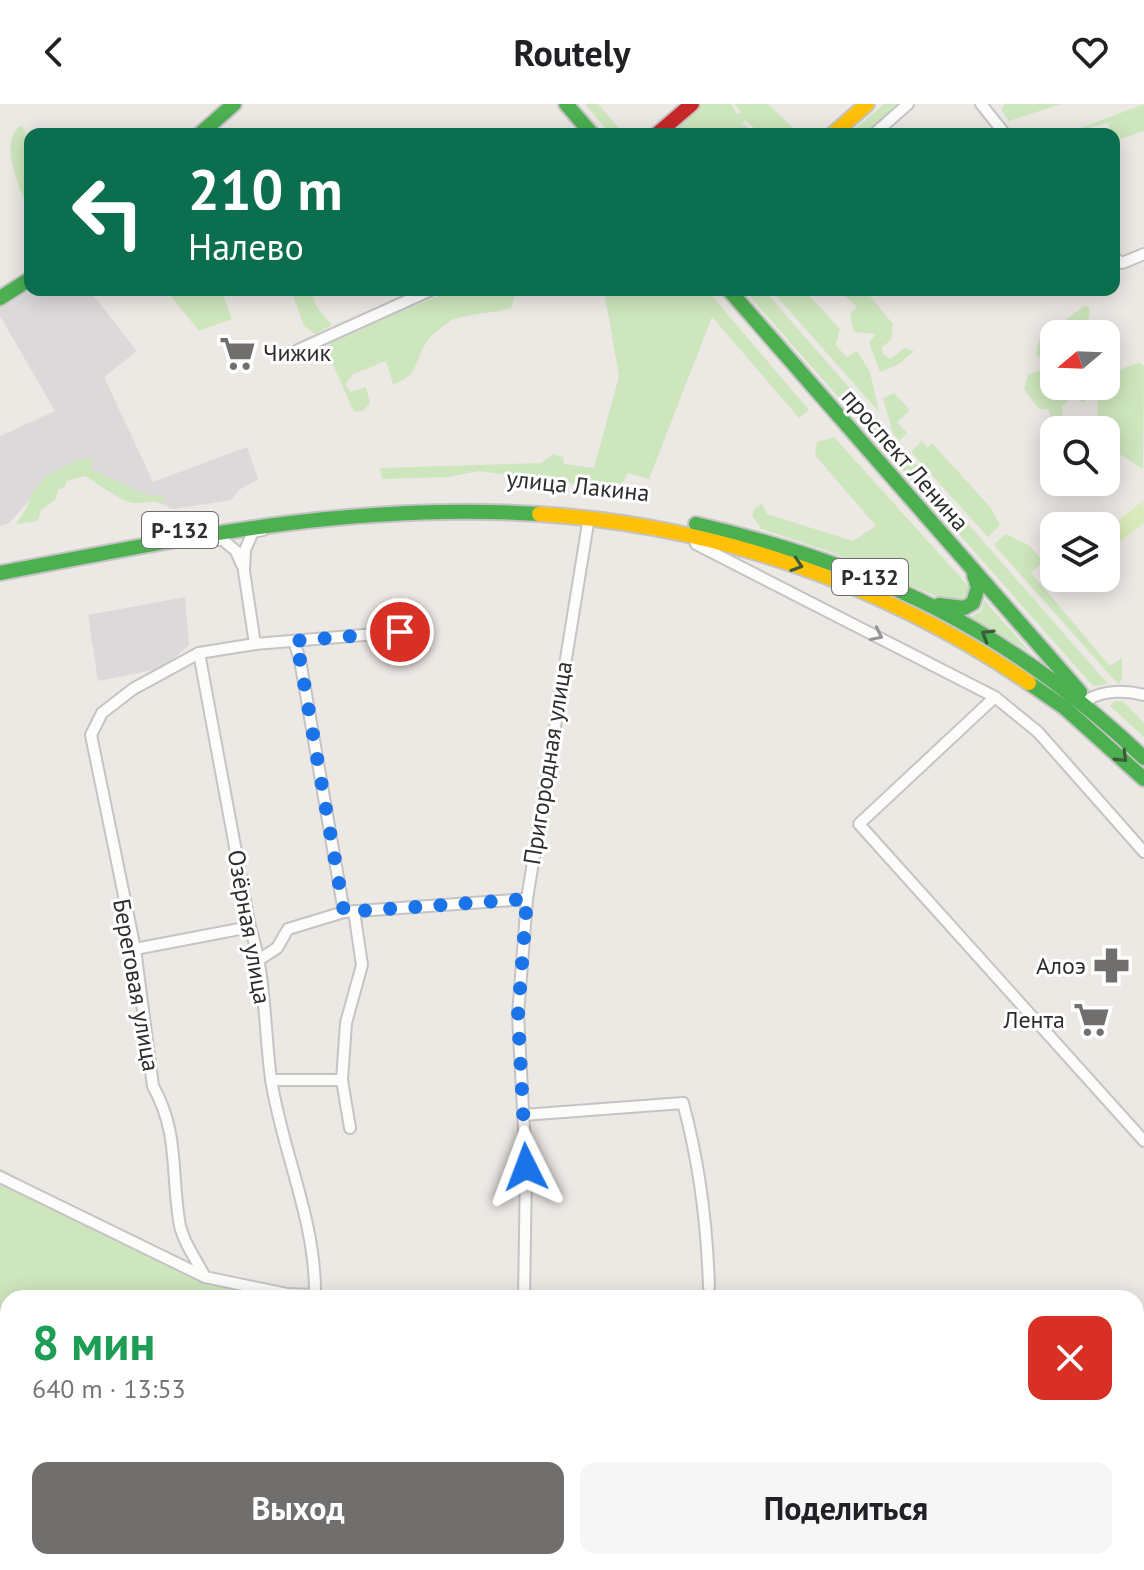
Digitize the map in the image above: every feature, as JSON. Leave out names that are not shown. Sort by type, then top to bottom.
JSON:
[{"type":"main road","points":[[207,128],[234,104]]},
{"type":"main road","points":[[566,104],[587,128]]},
{"type":"main road","points":[[664,128],[692,104]]},
{"type":"main road","points":[[840,128],[867,104]]},
{"type":"main road","points":[[0,298],[24,283]]},
{"type":"main road","name":"проспект Ленина","points":[[734,296],[1083,702],[1100,735]]},
{"type":"main road","name":"улица Лакина","points":[[0,562],[337,504],[474,498],[620,511],[726,530],[807,553],[932,604],[1043,659],[1069,690],[1107,721],[1144,758]]},
{"type":"main road","name":"улица Лакина","points":[[0,573],[299,519],[451,509],[589,517],[701,537],[816,571],[907,611],[1015,673],[1100,735]]},
{"type":"main road","points":[[932,604],[958,608],[973,603],[978,587],[970,567]]},
{"type":"main road","points":[[1015,673],[1031,675],[1043,659]]},
{"type":"main road","points":[[1015,673],[1083,702]]},
{"type":"main road","name":"Р-132","points":[[1100,735],[1144,779]]},
{"type":"street","points":[[881,128],[908,104]]},
{"type":"street","points":[[981,104],[1000,128]]},
{"type":"street","points":[[1120,262],[1144,254]]},
{"type":"street","points":[[298,350],[418,296]]},
{"type":"street","name":"Пригородная улица","points":[[524,1290],[526,1167],[518,1015],[527,899],[589,517]]},
{"type":"street","points":[[255,644],[244,571],[245,550],[253,532],[299,519]]},
{"type":"street","points":[[641,525],[697,544],[995,697],[1038,732],[1144,852]]},
{"type":"street","points":[[171,541],[223,540],[236,551],[244,571]]},
{"type":"street","points":[[199,653],[255,644],[400,632],[404,627],[403,609]]},
{"type":"street","points":[[294,641],[362,965],[346,1023],[342,1080],[350,1128]]},
{"type":"street","name":"Береговая улица","points":[[199,653],[133,689],[102,713],[91,735],[135,949],[153,1086],[163,1105],[173,1139],[179,1222],[205,1277]]},
{"type":"street","name":"Озёрная улица","points":[[199,653],[250,927],[260,959],[271,1080],[315,1261],[315,1290]]},
{"type":"street","points":[[1083,702],[1098,694],[1120,692],[1144,695]]},
{"type":"street","points":[[995,697],[859,824],[1144,1141]]},
{"type":"street","points":[[260,959],[277,948],[288,929],[349,911],[527,899]]},
{"type":"street","points":[[135,949],[250,927]]},
{"type":"street","points":[[271,1080],[342,1080]]},
{"type":"street","points":[[523,1115],[683,1103],[700,1170],[707,1226],[709,1287]]},
{"type":"street","points":[[0,1177],[205,1277]]},
{"type":"street","name":"Озёрная улица","points":[[205,1277],[268,1290]]},
{"type":"shaded area","points":[[24,290],[24,296],[94,296],[137,351],[104,377],[153,482],[247,447],[258,479],[239,490],[231,500],[173,509],[76,467],[49,479],[9,523],[0,526],[0,436],[55,411],[0,316],[0,305]]},
{"type":"shaded area","points":[[185,597],[189,645],[163,668],[98,681],[88,615]]},
{"type":"green space","points":[[585,104],[598,104],[619,128],[605,128]]},
{"type":"green space","points":[[702,104],[731,104],[738,115],[740,112],[735,104],[768,104],[793,128],[754,128],[745,120],[742,123],[748,128],[674,128]]},
{"type":"green space","points":[[884,104],[900,104],[872,128],[856,128]]},
{"type":"green space","points":[[1005,104],[1061,104],[1009,121],[1001,109]]},
{"type":"green space","points":[[1144,104],[1144,131],[1120,139],[1120,128],[1110,128],[1108,124],[1114,121],[1081,128]]},
{"type":"green space","points":[[22,125],[24,130],[24,197],[11,157],[15,130]]},
{"type":"green space","points":[[171,296],[223,296],[232,319],[199,331]]},
{"type":"green space","points":[[293,296],[312,296],[332,325],[315,334],[304,326]]},
{"type":"green space","points":[[438,296],[514,296],[511,308],[449,322],[428,340],[411,373],[401,381],[393,384],[386,361],[353,374],[345,385],[351,392],[366,387],[370,403],[363,411],[354,412],[327,351],[331,340]]},
{"type":"green space","points":[[605,296],[712,296],[809,410],[799,418],[712,317],[649,479],[628,473],[620,487],[604,495],[576,484],[479,471],[449,477],[382,479],[380,468],[541,463],[553,454],[563,457],[564,464],[594,468],[619,376]]},
{"type":"green space","points":[[749,296],[769,296],[1108,684],[1093,686]]},
{"type":"green space","points":[[776,296],[810,296],[840,329],[836,345],[846,357],[857,351],[870,372],[879,412]]},
{"type":"green space","points":[[845,296],[870,296],[893,324],[891,340],[882,347],[882,353],[890,359],[905,348],[914,351],[899,364],[880,372],[869,342],[876,334],[854,332],[850,314],[857,307]]},
{"type":"green space","points":[[1085,305],[1090,309],[1088,320],[1066,320]]},
{"type":"green space","points":[[1040,340],[1040,359],[1036,354]]},
{"type":"green space","points":[[1140,363],[1144,367],[1143,469],[1120,453],[1120,416],[1098,416],[1098,400],[1120,400],[1120,370]]},
{"type":"green space","points":[[1040,370],[1040,400],[1069,400],[1062,406],[1063,416],[1051,416],[1048,409],[1039,409],[1024,389],[1028,375]]},
{"type":"green space","points":[[894,393],[910,410],[897,422],[907,433],[899,441],[893,433],[883,398]]},
{"type":"green space","points":[[834,437],[971,589],[966,602],[945,600],[828,551],[761,529],[752,515],[754,509],[762,504],[767,514],[853,541],[876,526],[815,455],[817,442]]},
{"type":"green space","points":[[922,441],[928,448],[932,443],[991,508],[1000,525],[988,537],[911,452]]},
{"type":"green space","points":[[80,459],[94,460],[91,469],[149,496],[164,495],[165,499],[161,503],[129,502],[85,476],[67,481],[64,488],[59,489],[55,500],[41,510],[38,521],[16,524],[28,506],[32,492],[46,476]]},
{"type":"green space","points":[[1143,501],[1144,523],[1120,542],[1120,519]]},
{"type":"green space","points":[[1005,534],[1030,546],[1040,558],[1040,564],[1031,573],[1040,584],[1040,592],[1047,592],[1110,666],[1122,658],[1122,680],[1118,684],[994,545]]},
{"type":"green space","points":[[984,600],[1030,652],[971,617],[982,610]]},
{"type":"green space","points":[[1115,701],[1124,702],[1144,723],[1144,737],[1110,706]]},
{"type":"green space","points":[[0,1168],[201,1280],[249,1290],[0,1290]]},
{"type":"traffic: fast","points":[[207,128],[234,104]]},
{"type":"traffic: fast","points":[[566,104],[587,128]]},
{"type":"traffic: fast","points":[[0,298],[24,283]]},
{"type":"traffic: fast","points":[[734,296],[1080,692]]},
{"type":"traffic: fast","points":[[0,573],[201,536],[334,518],[401,513],[539,514]]},
{"type":"traffic: fast","points":[[696,524],[823,560],[937,609],[1042,673],[1144,758]]},
{"type":"traffic: fast","points":[[939,605],[964,608],[973,603],[978,587],[974,575]]},
{"type":"traffic: fast","points":[[1029,683],[1065,708],[1144,779]]},
{"type":"traffic: slow","points":[[840,128],[867,104]]},
{"type":"traffic: slow","points":[[539,514],[604,520],[669,531],[733,546],[796,566],[916,616],[1029,683]]},
{"type":"traffic: jam","points":[[664,128],[692,104]]},
{"type":"place","name":"Чижик","points":[[237,353]]},
{"type":"place","name":"Алоэ","points":[[1112,966]]},
{"type":"place","name":"Лента","points":[[1091,1020]]},
{"type":"route","points":[[400,632],[294,641],[300,660],[344,912],[527,899],[518,1015],[526,1167]]}]
